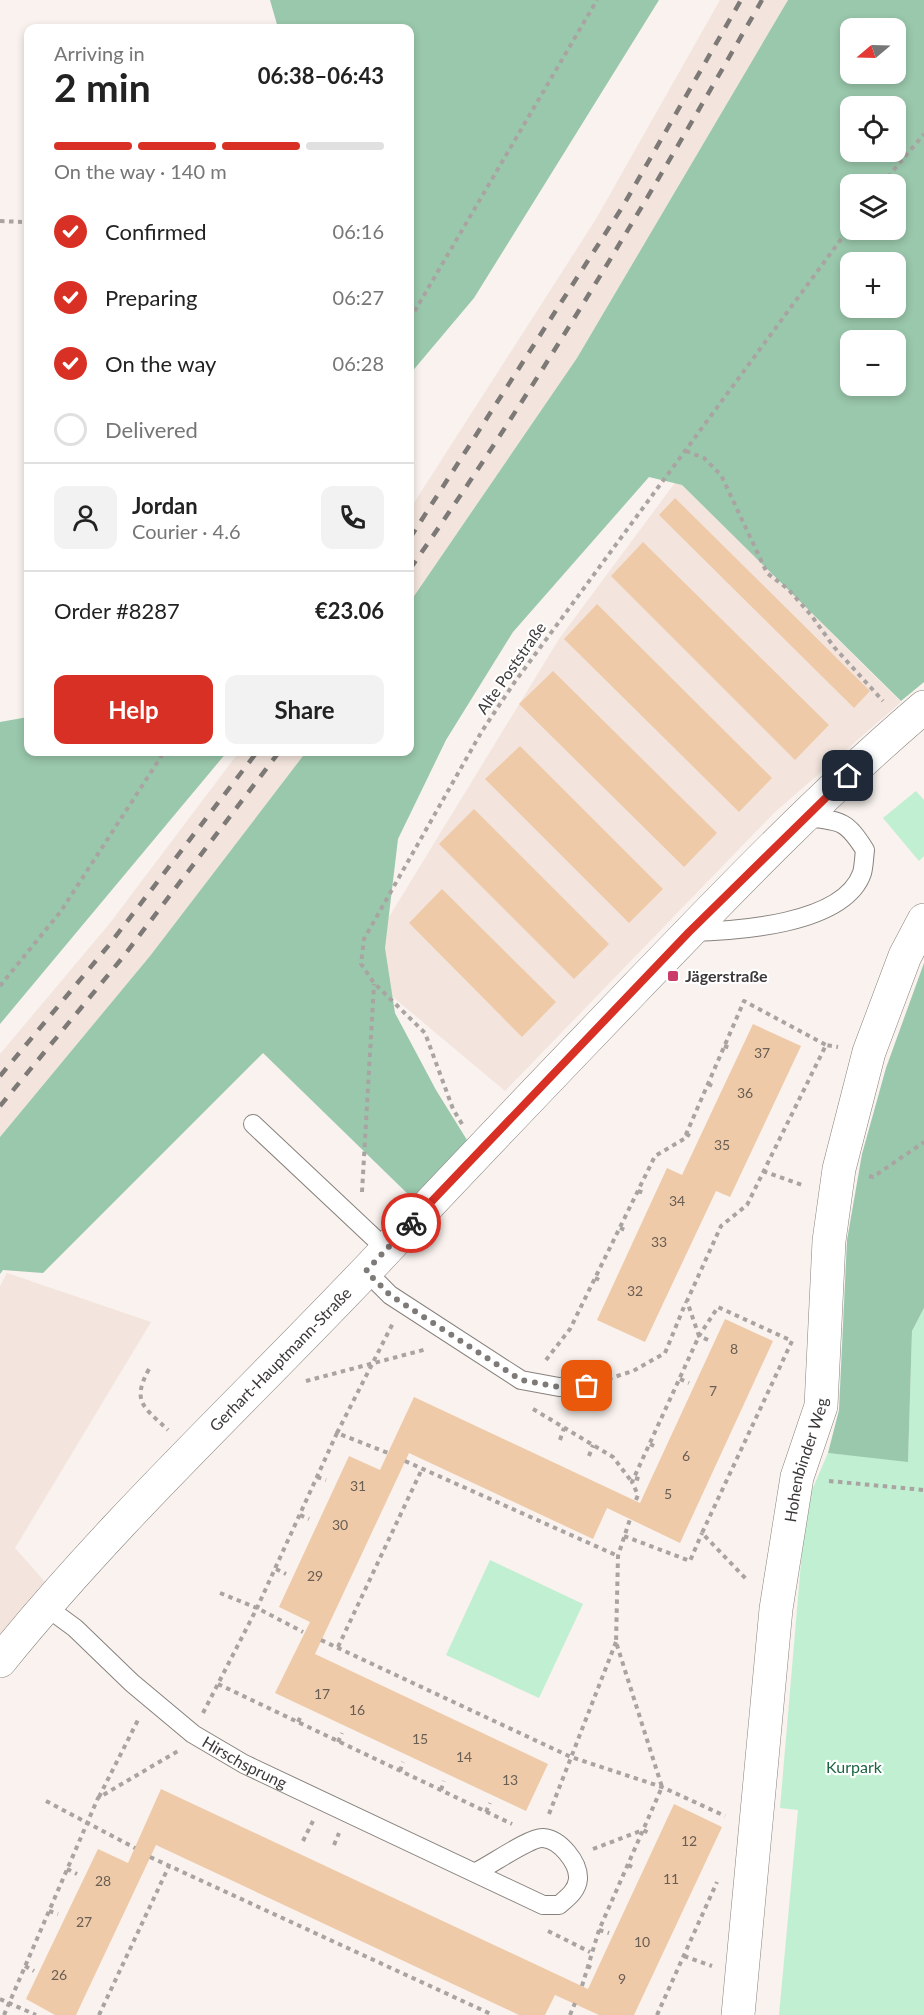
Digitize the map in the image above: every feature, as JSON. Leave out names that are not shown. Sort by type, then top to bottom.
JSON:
[{"type":"street","name":"Gerhart-Hauptmann-Straße","points":[[0,1661],[45,1606],[478,1150],[689,932],[806,817],[913,717]]},
{"type":"street","name":"Hohenbinder Weg","points":[[738,2015],[776,1609],[797,1477],[821,1406],[829,1241],[837,1183],[869,1052],[905,956],[924,920]]},
{"type":"lane","points":[[689,932],[729,931],[774,924],[815,912],[845,896],[862,874],[865,850],[851,829],[835,820],[806,817]]},
{"type":"lane","points":[[253,1124],[360,1225],[390,1295],[521,1380],[559,1387],[587,1386]]},
{"type":"lane","name":"Hirschsprung","points":[[45,1606],[75,1628],[152,1700],[193,1734],[244,1764],[543,1905],[559,1905],[572,1894],[578,1879],[571,1857]]},
{"type":"lane","points":[[476,1872],[507,1856],[527,1842],[544,1838],[557,1844],[571,1857]]},
{"type":"path","points":[[414,312],[597,0]]},
{"type":"path","points":[[890,174],[924,134]]},
{"type":"path","points":[[0,221],[22,222]]},
{"type":"path","name":"Alte Poststraße","points":[[478,1150],[453,1109],[424,1033],[399,1004],[374,983],[361,964],[363,939],[482,731],[514,683],[840,240]]},
{"type":"path","points":[[686,451],[704,458],[721,475],[766,573],[788,589],[811,615],[834,647],[874,690],[913,717]]},
{"type":"path","points":[[0,986],[61,912],[161,756]]},
{"type":"path","points":[[360,1225],[374,983]]},
{"type":"path","points":[[528,1382],[570,1329],[655,1156],[684,1139],[744,1002],[826,1045],[869,1052]]},
{"type":"path","points":[[587,1386],[633,1371],[665,1353],[721,1227],[747,1205],[826,1045]]},
{"type":"path","points":[[724,1046],[730,1048]]},
{"type":"path","points":[[708,1084],[715,1087]]},
{"type":"path","points":[[686,1134],[692,1137]]},
{"type":"path","points":[[763,1171],[837,1183],[873,1176],[924,1142]]},
{"type":"path","points":[[638,1191],[644,1194]]},
{"type":"path","points":[[620,1227],[628,1231]]},
{"type":"path","points":[[595,1278],[602,1281]]},
{"type":"path","points":[[687,1301],[699,1336],[708,1340]]},
{"type":"path","points":[[624,1536],[690,1561],[792,1341],[718,1307],[699,1336],[633,1480]]},
{"type":"path","points":[[99,1798],[183,1749],[193,1734],[276,1569],[336,1433],[395,1319]]},
{"type":"path","points":[[302,1382],[460,1339]]},
{"type":"path","points":[[149,1369],[141,1384],[139,1397],[145,1408],[190,1451]]},
{"type":"path","points":[[680,1379],[689,1383]]},
{"type":"path","points":[[560,1440],[564,1428]]},
{"type":"path","points":[[336,1433],[388,1453]]},
{"type":"path","points":[[650,1444],[658,1448]]},
{"type":"path","points":[[588,1456],[593,1445]]},
{"type":"path","points":[[613,1457],[633,1480],[638,1496],[636,1500]]},
{"type":"path","points":[[405,1461],[618,1556]]},
{"type":"path","points":[[338,1647],[422,1469]]},
{"type":"path","points":[[317,1477],[326,1480]]},
{"type":"path","points":[[797,1477],[924,1490]]},
{"type":"path","points":[[633,1480],[642,1480]]},
{"type":"path","points":[[300,1515],[309,1519]]},
{"type":"path","points":[[582,1986],[599,1930],[662,1787],[616,1641],[618,1556],[630,1519]]},
{"type":"path","points":[[702,1533],[776,1609]]},
{"type":"path","points":[[276,1569],[286,1574]]},
{"type":"path","points":[[220,1593],[257,1608],[303,1632]]},
{"type":"path","points":[[321,1640],[571,1757],[662,1787],[756,1829]]},
{"type":"path","points":[[546,1820],[616,1641]]},
{"type":"path","points":[[218,1684],[514,1825]]},
{"type":"path","points":[[4,2015],[88,1821],[139,1720],[152,1700]]},
{"type":"path","points":[[298,1722],[302,1714]]},
{"type":"path","points":[[339,1742],[342,1733]]},
{"type":"path","points":[[400,1771],[403,1762]]},
{"type":"path","points":[[441,1790],[444,1781]]},
{"type":"path","points":[[46,1801],[88,1821],[135,1848]]},
{"type":"path","points":[[486,1812],[490,1803]]},
{"type":"path","points":[[303,1841],[314,1818]]},
{"type":"path","points":[[571,1857],[643,1830],[651,1834]]},
{"type":"path","points":[[150,1857],[493,2015]]},
{"type":"path","points":[[628,1865],[636,1869]]},
{"type":"path","points":[[99,2015],[170,1866]]},
{"type":"path","points":[[67,1869],[77,1875]]},
{"type":"path","points":[[657,2015],[720,1875]]},
{"type":"path","points":[[49,1911],[58,1914]]},
{"type":"path","points":[[599,1930],[609,1934]]},
{"type":"path","points":[[25,1966],[34,1971]]},
{"type":"path","points":[[587,1966],[594,1969]]},
{"type":"path","points":[[0,1999],[36,2015]]},
{"type":"path","points":[[570,2015],[575,2003]]},
{"type":"shaded area","points":[[720,0],[788,0],[577,358],[414,596],[414,503],[596,219]]},
{"type":"shaded area","points":[[677,480],[901,702],[774,813],[505,1091],[381,987],[370,948],[559,639]]},
{"type":"shaded area","points":[[236,756],[303,756],[150,956],[0,1137],[0,1054],[110,923]]},
{"type":"shaded area","points":[[7,1273],[151,1322],[15,1548],[46,1583],[0,1639],[0,1286]]},
{"type":"green space","points":[[270,0],[659,0],[474,298],[414,369],[414,24],[277,24]]},
{"type":"green space","points":[[788,0],[924,0],[924,682],[901,701],[682,485],[649,477],[513,632],[446,740],[398,839],[385,948],[395,1013],[436,1090],[467,1140],[413,1199],[263,1053],[43,1273],[3,1270],[0,1274],[0,1137],[150,956],[303,756],[414,756],[414,596],[577,358]]},
{"type":"green space","points":[[24,718],[24,756],[224,756],[0,1024],[0,722]]},
{"type":"green space","points":[[916,791],[924,800],[924,856],[919,861],[883,818]]},
{"type":"green space","points":[[924,963],[924,1308],[912,1331],[908,1462],[828,1453],[839,1410],[847,1240],[862,1154],[886,1068]]},
{"type":"green space","name":"Kurpark","points":[[924,1308],[924,2015],[779,2015],[798,1810],[780,1808],[806,1504],[828,1453],[908,1461],[912,1331]]},
{"type":"green space","points":[[490,1560],[583,1604],[539,1698],[446,1655]]},
{"type":"building","points":[[675,498],[870,691],[854,708],[659,515]]},
{"type":"building","points":[[643,542],[829,725],[795,760],[611,576]]},
{"type":"building","points":[[597,604],[772,778],[739,812],[564,639]]},
{"type":"building","points":[[553,671],[717,833],[684,867],[519,704]]},
{"type":"building","points":[[520,746],[663,889],[629,923],[485,779]]},
{"type":"building","points":[[474,809],[609,944],[574,979],[439,844]]},
{"type":"building","points":[[442,889],[556,1002],[522,1037],[409,923]]},
{"type":"building","points":[[753,1024],[801,1046],[730,1197],[716,1191],[645,1342],[597,1320],[667,1168],[682,1175]]},
{"type":"building","points":[[725,1319],[773,1341],[680,1543],[607,1508],[593,1539],[409,1453],[315,1654],[548,1764],[526,1811],[275,1693],[310,1622],[279,1607],[349,1456],[380,1470],[414,1397],[640,1503]]},
{"type":"building","points":[[161,1789],[588,1989],[674,1804],[722,1827],[634,2015],[599,2015],[555,1995],[545,2015],[519,2015],[156,1845],[76,2015],[55,2015],[26,1999],[98,1849],[128,1863]]},
{"type":"railway","points":[[414,532],[623,206],[741,0]]},
{"type":"railway","points":[[414,563],[503,430],[592,289],[762,0]]},
{"type":"railway","points":[[0,1076],[109,945],[254,756]]},
{"type":"railway","points":[[0,1106],[123,957],[276,756]]},
{"type":"way so far","points":[[411,1223],[366,1271],[390,1295],[521,1380],[559,1387],[587,1386]]},
{"type":"place","name":"Jägerstraße","points":[[673,976]]},
{"type":"route","points":[[411,1223],[540,1085],[689,932],[848,776]]}]
